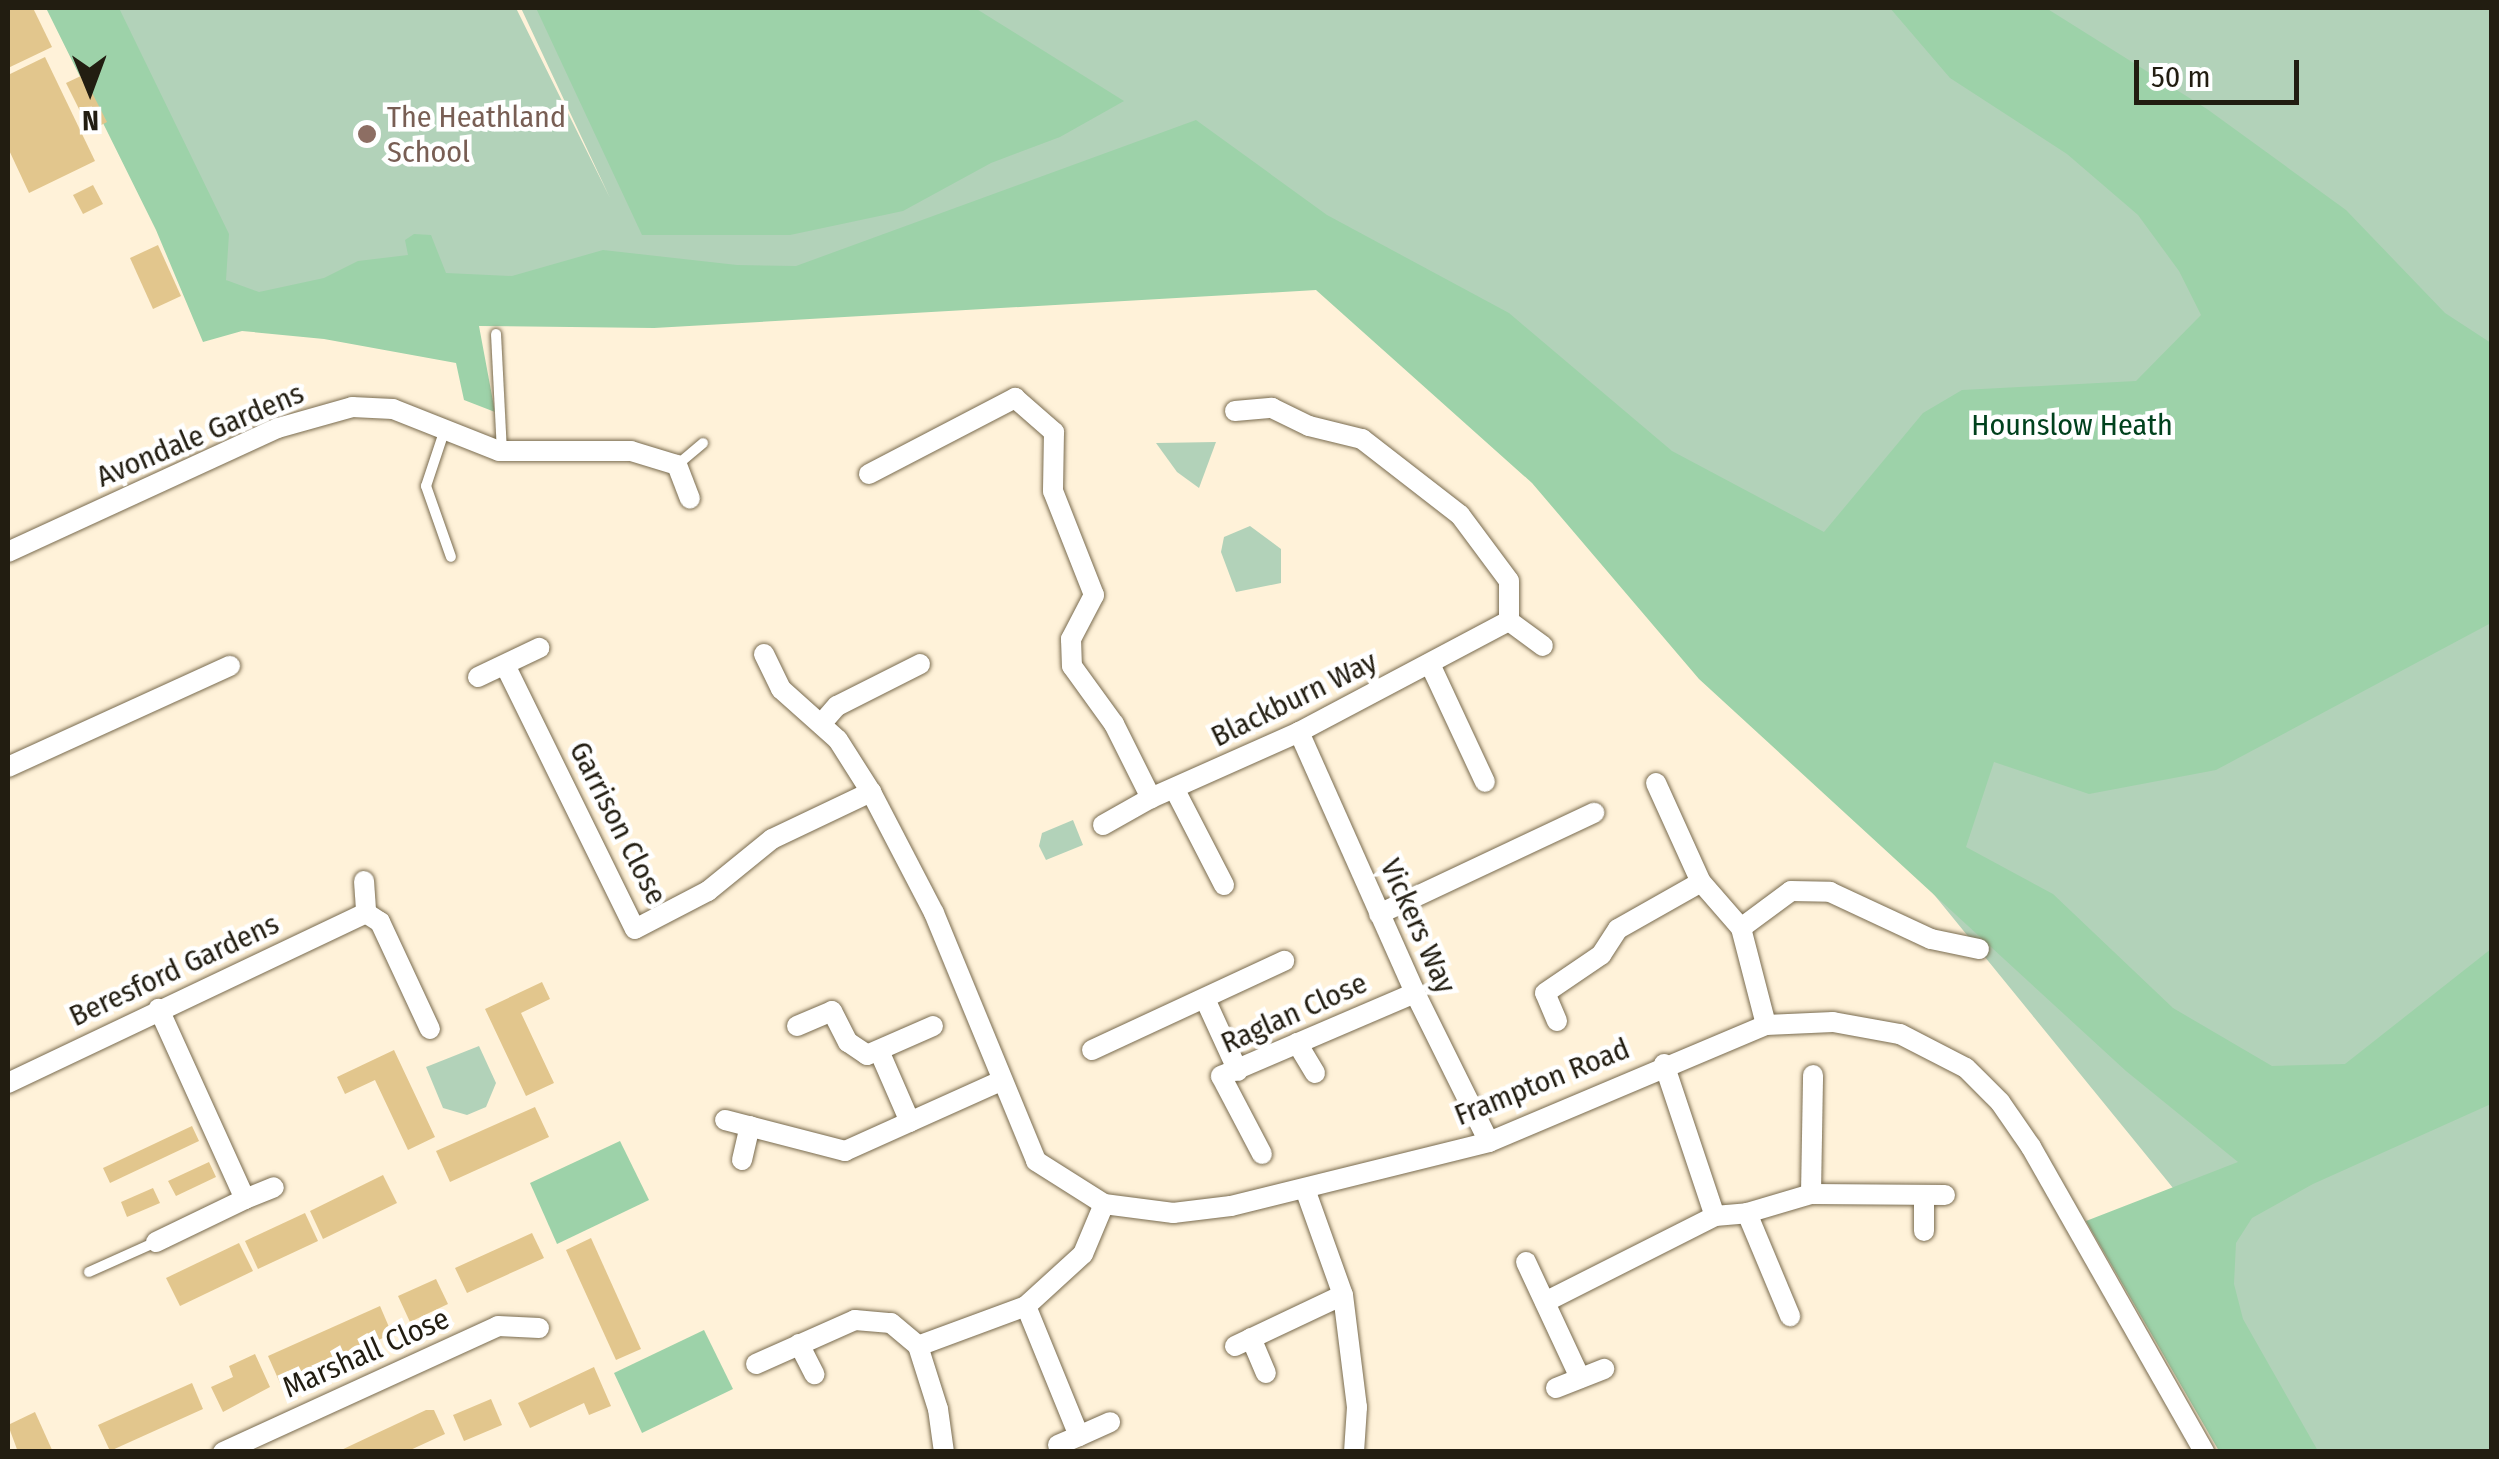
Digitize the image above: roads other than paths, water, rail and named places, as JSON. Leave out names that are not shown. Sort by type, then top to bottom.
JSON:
[{"type":"street","points":[[869,474],[1015,398],[1054,432],[1053,491],[1094,595],[1089,612],[1070,639],[1072,666],[1114,724],[1151,798]]},
{"type":"street","name":"Avondale Gardens","points":[[8,552],[278,428],[352,407],[393,409],[444,432],[502,451],[632,451],[677,465]]},
{"type":"street","points":[[1235,411],[1272,408],[1309,426],[1362,439],[1460,514],[1510,581],[1509,622],[1543,646]]},
{"type":"street","points":[[677,465],[690,499]]},
{"type":"street","name":"Blackburn Way","points":[[1103,825],[1151,798],[1299,732],[1509,622]]},
{"type":"street","points":[[478,677],[538,648]]},
{"type":"street","points":[[764,654],[781,689],[822,723],[837,706],[920,664]]},
{"type":"street","points":[[1430,664],[1485,782]]},
{"type":"street","name":"Garrison Close","points":[[504,665],[635,929],[708,892],[772,839],[871,792]]},
{"type":"street","points":[[8,766],[230,666]]},
{"type":"street","name":"Frampton Road","points":[[822,723],[838,740],[871,792],[934,913],[1036,1161],[1104,1204],[1172,1214],[1231,1206],[1489,1142],[1664,1064],[1766,1025],[1833,1022],[1900,1034],[1966,1068],[2000,1102],[2032,1147],[2204,1452]]},
{"type":"street","name":"Vickers Way","points":[[1299,732],[1415,993],[1489,1142]]},
{"type":"street","points":[[1656,784],[1701,882],[1741,928],[1766,1025]]},
{"type":"street","points":[[1175,790],[1224,885]]},
{"type":"street","points":[[1379,914],[1594,813]]},
{"type":"street","points":[[364,881],[366,912],[380,922],[430,1029]]},
{"type":"street","points":[[1557,1021],[1545,994],[1602,955],[1618,929],[1701,882]]},
{"type":"street","points":[[1741,928],[1791,891],[1830,892],[1932,939],[1978,948]]},
{"type":"street","name":"Beresford Gardens","points":[[8,1083],[366,912]]},
{"type":"street","points":[[1092,1050],[1284,962]]},
{"type":"street","name":"Raglan Close","points":[[1262,1154],[1221,1076],[1415,993]]},
{"type":"street","points":[[1206,999],[1238,1071]]},
{"type":"street","points":[[159,1010],[246,1199]]},
{"type":"street","points":[[797,1026],[832,1011],[857,1050],[867,1055],[932,1026]]},
{"type":"street","points":[[1296,1044],[1315,1073]]},
{"type":"street","points":[[880,1052],[910,1122]]},
{"type":"street","points":[[1664,1064],[1715,1216]]},
{"type":"street","points":[[1810,1194],[1812,1075]]},
{"type":"street","points":[[725,1120],[845,1150],[1001,1081]]},
{"type":"street","points":[[742,1160],[750,1126]]},
{"type":"street","points":[[156,1242],[274,1187]]},
{"type":"street","points":[[1305,1189],[1343,1294],[1357,1407],[1354,1452]]},
{"type":"street","points":[[1545,1302],[1715,1216],[1746,1214],[1810,1194],[1935,1195],[1924,1231]]},
{"type":"street","points":[[918,1346],[1026,1306],[1083,1254],[1104,1204]]},
{"type":"street","points":[[1746,1214],[1790,1316]]},
{"type":"street","points":[[1526,1262],[1580,1378]]},
{"type":"street","points":[[1266,1373],[1243,1342],[1343,1294]]},
{"type":"street","points":[[1026,1306],[1079,1436]]},
{"type":"street","points":[[756,1364],[855,1320],[891,1323],[918,1346],[938,1410],[944,1452]]},
{"type":"street","name":"Marshall Close","points":[[223,1452],[498,1326],[539,1328]]},
{"type":"street","points":[[799,1344],[814,1374]]},
{"type":"street","points":[[1556,1388],[1604,1370]]},
{"type":"street","points":[[1058,1445],[1110,1422]]},
{"type":"lane","points":[[496,334],[502,451]]},
{"type":"lane","points":[[444,432],[426,486],[451,557]]},
{"type":"lane","points":[[677,465],[703,442]]},
{"type":"lane","points":[[89,1272],[156,1242]]},
{"type":"place","name":"The Heathland School","points":[[367,134]]},
{"type":"park label","name":"Hounslow Heath","points":[[2072,425]]}]
